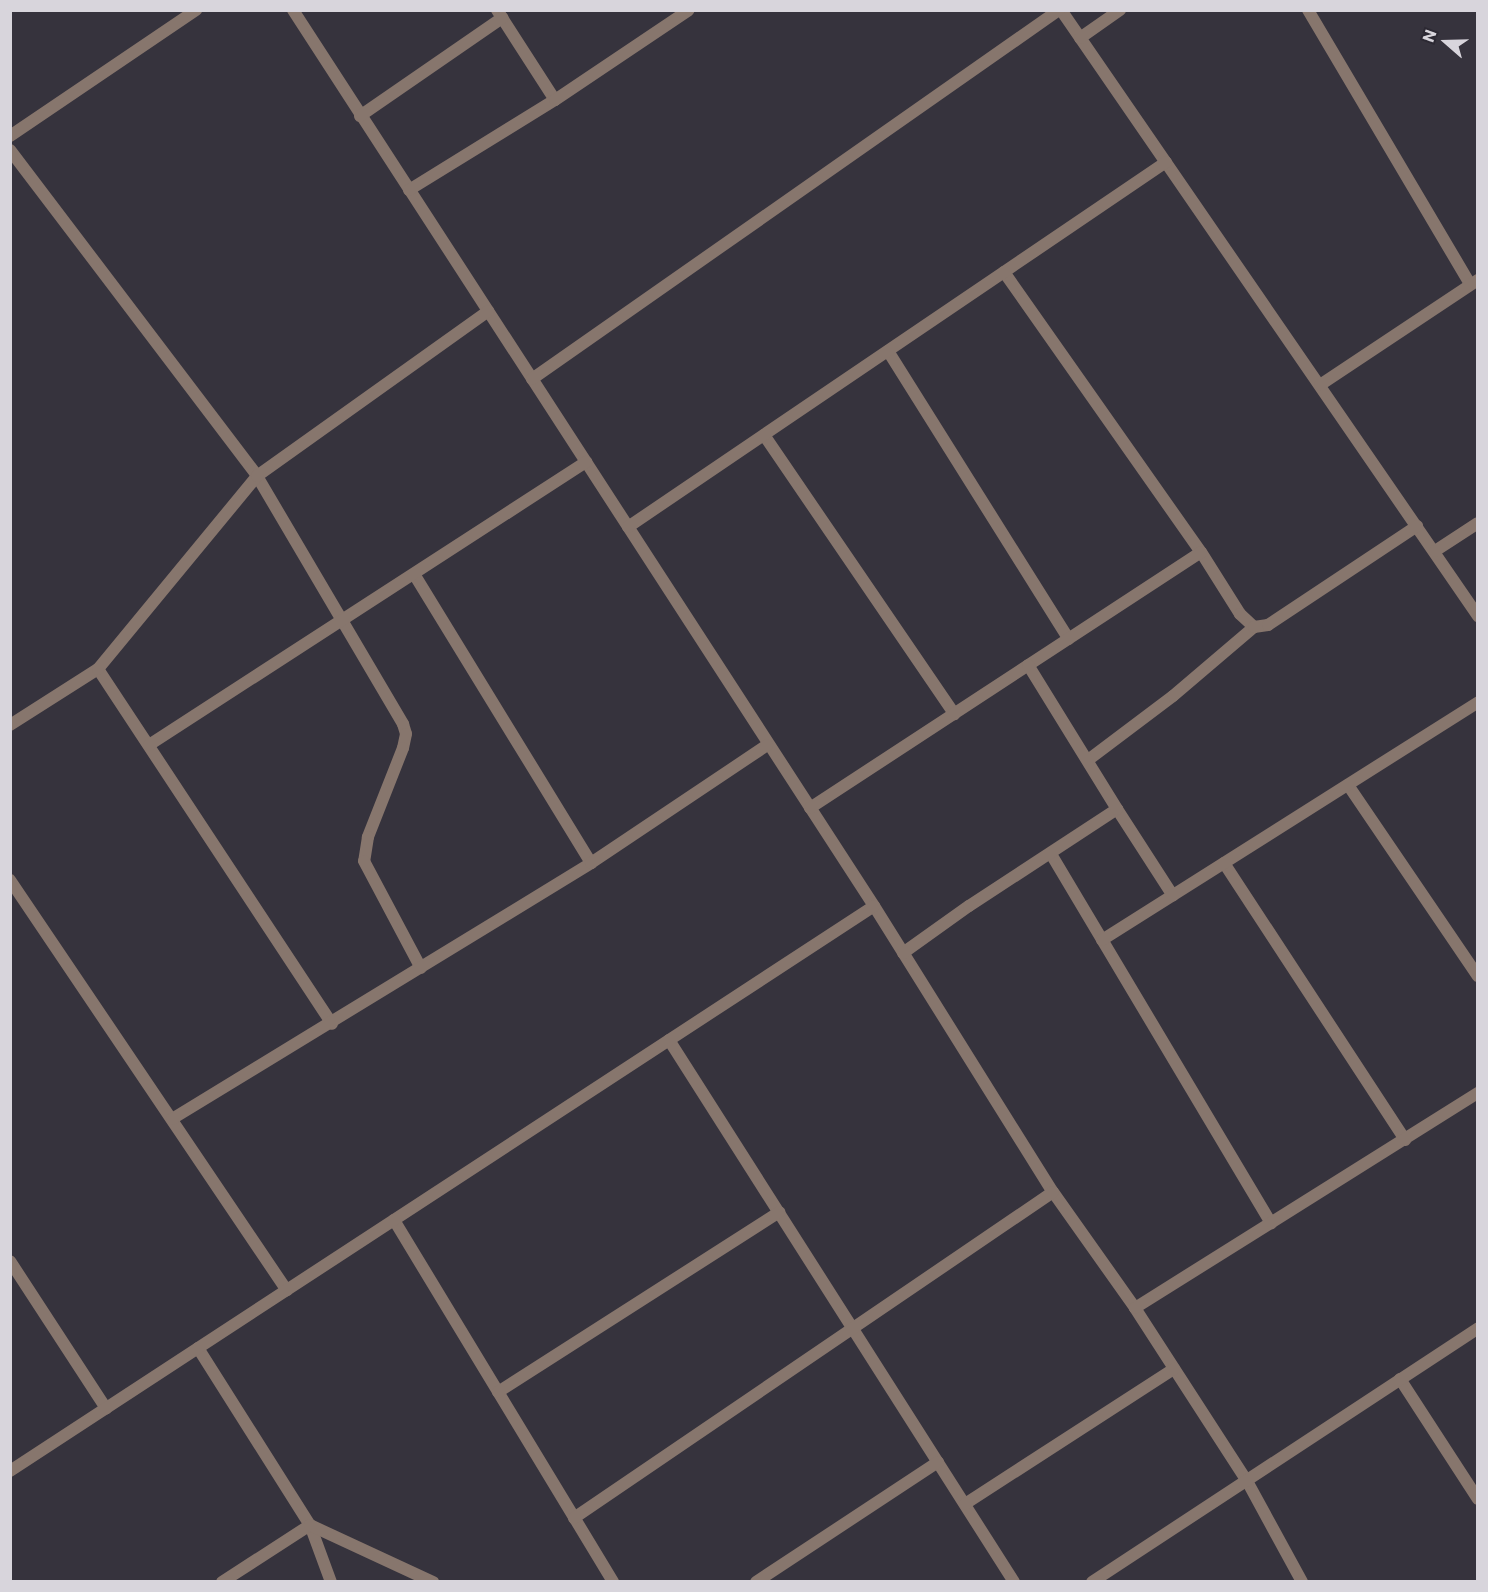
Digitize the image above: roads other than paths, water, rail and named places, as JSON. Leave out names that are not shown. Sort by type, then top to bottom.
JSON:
[{"type":"street","points":[[10,136],[196,10]]},
{"type":"street","points":[[293,10],[767,745],[874,906],[1053,1192],[1135,1308],[1247,1481],[1302,1581]]},
{"type":"street","points":[[410,190],[555,100],[674,14],[689,10]]},
{"type":"street","points":[[532,379],[1060,10],[1478,616]]},
{"type":"street","points":[[1080,38],[1120,10]]},
{"type":"street","points":[[1308,10],[1474,282],[1320,385]]},
{"type":"street","points":[[360,116],[500,14],[555,100]]},
{"type":"street","points":[[10,150],[257,476],[406,734],[368,837],[364,861],[421,968]]},
{"type":"street","points":[[628,527],[1166,162]]},
{"type":"street","points":[[1004,272],[1201,552],[1240,614],[1254,627]]},
{"type":"street","points":[[10,725],[98,669],[257,476],[488,311]]},
{"type":"street","points":[[888,351],[1069,639]]},
{"type":"street","points":[[764,435],[954,714]]},
{"type":"street","points":[[149,745],[586,462]]},
{"type":"street","points":[[1435,551],[1478,524]]},
{"type":"street","points":[[1088,760],[1173,696],[1254,627],[1268,625],[1418,526]]},
{"type":"street","points":[[810,808],[1201,552]]},
{"type":"street","points":[[414,574],[591,863]]},
{"type":"street","points":[[1028,665],[1173,896]]},
{"type":"street","points":[[98,669],[332,1023]]},
{"type":"street","points":[[1102,940],[1478,702]]},
{"type":"street","points":[[172,1119],[591,863],[767,745]]},
{"type":"street","points":[[1347,785],[1478,976]]},
{"type":"street","points":[[903,953],[969,906],[1117,809]]},
{"type":"street","points":[[1051,854],[1271,1223]]},
{"type":"street","points":[[1224,863],[1405,1140]]},
{"type":"street","points":[[10,880],[287,1290]]},
{"type":"street","points":[[10,1471],[874,906]]},
{"type":"street","points":[[669,1040],[1014,1581]]},
{"type":"street","points":[[1135,1308],[1478,1093]]},
{"type":"street","points":[[574,1518],[1053,1192]]},
{"type":"street","points":[[498,1392],[779,1212]]},
{"type":"street","points":[[394,1220],[613,1581]]},
{"type":"street","points":[[10,1261],[106,1408]]},
{"type":"street","points":[[1092,1581],[1478,1328]]},
{"type":"street","points":[[198,1348],[310,1525],[331,1581]]},
{"type":"street","points":[[965,1504],[1174,1369]]},
{"type":"street","points":[[1400,1379],[1478,1499]]},
{"type":"street","points":[[756,1581],[938,1462]]},
{"type":"street","points":[[222,1581],[310,1525]]},
{"type":"street","points":[[310,1525],[433,1581]]}]
